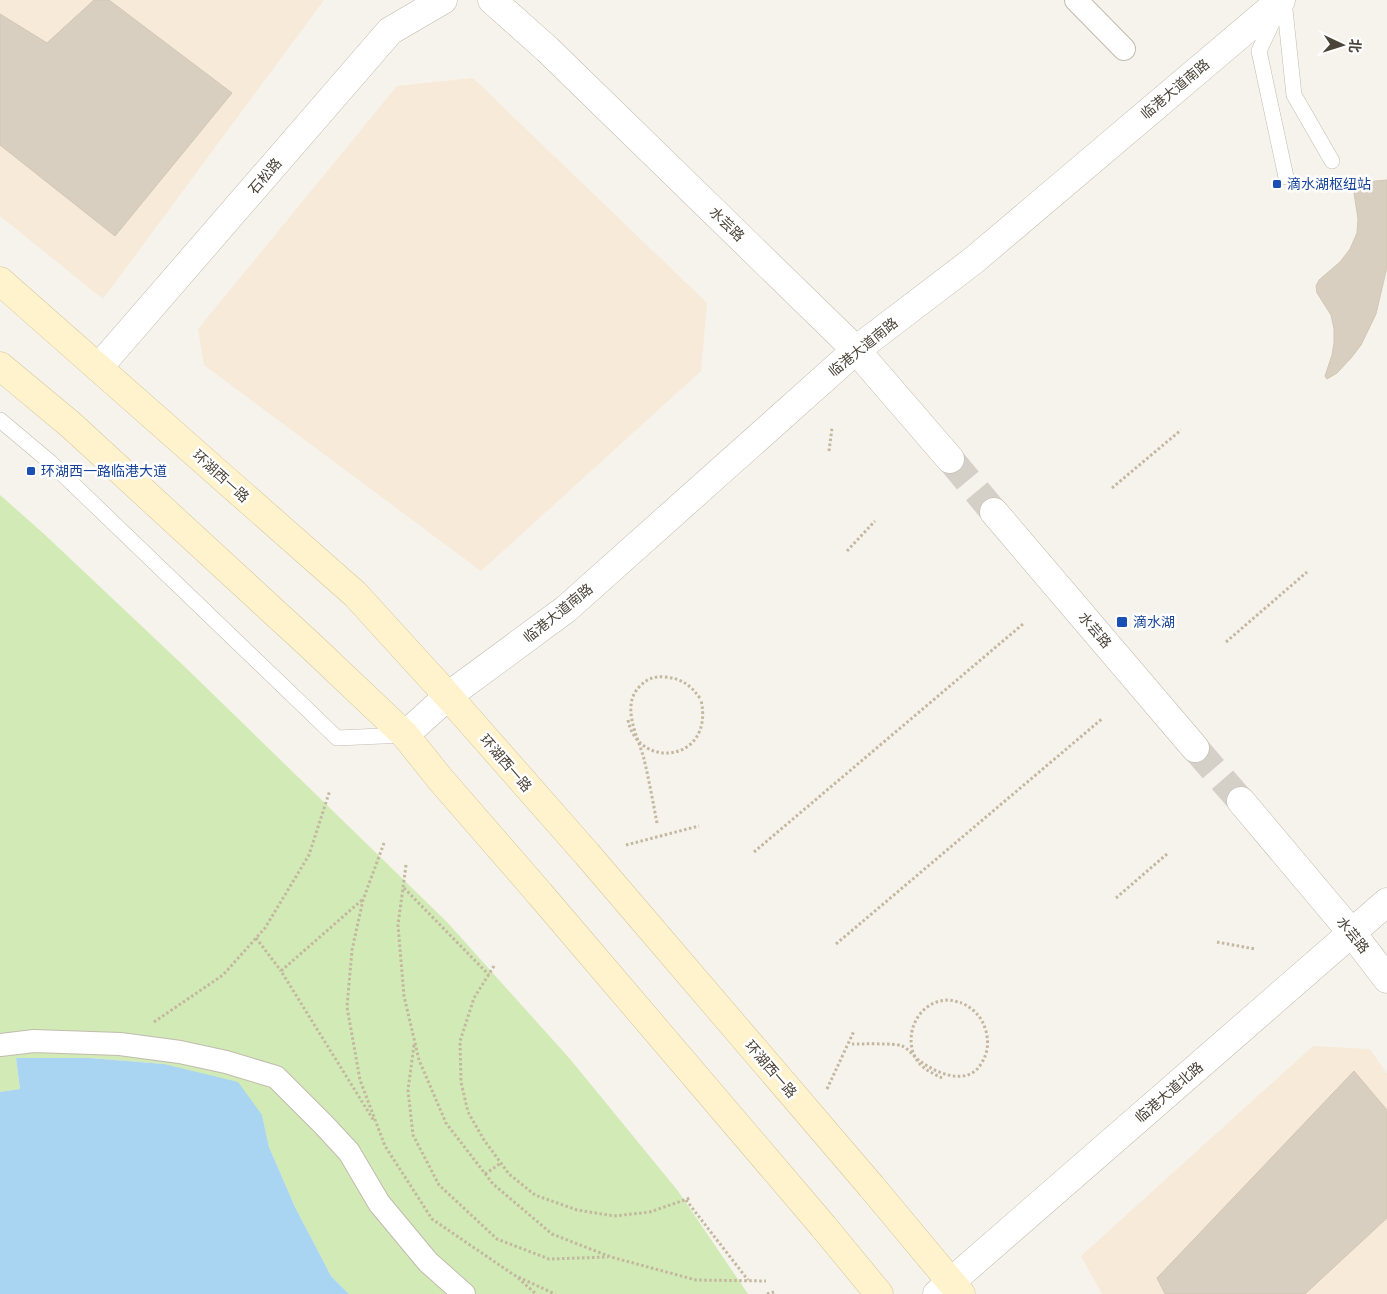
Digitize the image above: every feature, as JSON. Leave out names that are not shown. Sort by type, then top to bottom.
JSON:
[{"type":"main road","name":"环湖西一路","points":[[0,281],[355,594],[587,854],[871,1186],[950,1290]]},
{"type":"main road","points":[[0,366],[71,425],[310,645],[405,736],[879,1294]]},
{"type":"street","name":"石松路","points":[[99,367],[390,31],[443,0]]},
{"type":"street","name":"水芸路","points":[[492,0],[546,49],[856,350],[950,459]]},
{"type":"street","points":[[1076,0],[1124,48]]},
{"type":"street","name":"临港大道南路","points":[[405,736],[448,696],[566,609],[856,350],[974,260],[1283,0]]},
{"type":"street","name":"水芸路","points":[[994,512],[1195,748]]},
{"type":"street","name":"水芸路","points":[[1241,801],[1352,933],[1387,979]]},
{"type":"street","name":"临港大道北路","points":[[950,1290],[1387,902]]},
{"type":"street","points":[[0,1045],[34,1041],[120,1044],[180,1052],[217,1060],[276,1077],[349,1152],[379,1204],[428,1262],[464,1294]]},
{"type":"lane","points":[[1283,0],[1294,95],[1332,161]]},
{"type":"lane","points":[[1283,0],[1259,51],[1286,177]]},
{"type":"lane","points":[[0,420],[50,462],[337,738],[405,736]]},
{"type":"path","points":[[829,451],[832,428]]},
{"type":"path","points":[[1112,488],[1180,430]]},
{"type":"path","points":[[847,551],[875,521]]},
{"type":"path","points":[[1226,642],[1307,572]]},
{"type":"path","points":[[754,852],[1023,624]]},
{"type":"path","points":[[628,720],[634,736],[642,745],[653,752],[665,754],[678,752],[689,746],[698,737],[703,726],[704,713],[701,700],[695,690],[685,682],[659,676],[646,680],[636,690],[632,700],[632,722],[644,759],[657,823]]},
{"type":"path","points":[[836,944],[1103,718]]},
{"type":"path","points":[[152,1023],[223,975],[265,928],[309,855],[330,790]]},
{"type":"path","points":[[626,845],[700,826]]},
{"type":"path","points":[[384,843],[363,900],[352,950],[347,1007],[360,1080],[385,1146],[432,1219],[514,1276],[536,1294]]},
{"type":"path","points":[[1116,898],[1167,854]]},
{"type":"path","points":[[406,865],[398,925],[404,996],[414,1042],[419,1060],[446,1123],[492,1184],[552,1234],[611,1257],[696,1280],[766,1281]]},
{"type":"path","points":[[403,887],[489,975]]},
{"type":"path","points":[[281,971],[363,900]]},
{"type":"path","points":[[256,938],[281,971],[378,1128]]},
{"type":"path","points":[[1217,942],[1255,949]]},
{"type":"path","points":[[494,966],[474,998],[460,1041],[461,1082],[468,1112],[484,1140],[509,1174],[534,1195],[577,1210],[614,1216],[650,1212],[688,1199],[749,1281]]},
{"type":"path","points":[[852,1044],[902,1046],[920,1061],[934,1070],[957,1077],[968,1074],[979,1067],[983,1061],[988,1042],[981,1018],[962,1003],[949,1000],[937,1002],[925,1008],[917,1017],[912,1029],[913,1054],[920,1064],[942,1078]]},
{"type":"path","points":[[827,1090],[854,1031]]},
{"type":"path","points":[[414,1042],[408,1090],[413,1135],[439,1185],[497,1239],[549,1259],[611,1257]]},
{"type":"path","points":[[485,1174],[501,1163]]},
{"type":"path","points":[[514,1276],[555,1294]]},
{"type":"path","points":[[767,1294],[774,1292]]},
{"type":"shaded area","points":[[0,0],[324,0],[103,299],[0,216]]},
{"type":"shaded area","points":[[473,78],[707,303],[701,371],[481,571],[204,365],[198,329],[397,86]]},
{"type":"shaded area","points":[[1313,1046],[1370,1049],[1387,1074],[1387,1294],[1102,1294],[1081,1256]]},
{"type":"green space","points":[[0,495],[185,667],[447,922],[570,1059],[678,1191],[748,1294],[349,1294],[331,1276],[295,1207],[269,1147],[262,1115],[164,1064],[89,1058],[16,1058],[20,1089],[0,1092]]},
{"type":"water","points":[[16,1058],[89,1058],[164,1064],[238,1082],[262,1115],[269,1147],[295,1207],[331,1276],[349,1294],[0,1294],[0,1092],[20,1089]]},
{"type":"building","points":[[94,0],[109,0],[232,93],[115,236],[0,145],[0,14],[47,43]]},
{"type":"building","points":[[1387,180],[1387,267],[1376,314],[1361,345],[1337,373],[1327,379],[1325,376],[1332,355],[1334,329],[1331,315],[1317,293],[1316,286],[1319,280],[1340,262],[1350,249],[1357,233],[1358,219],[1354,193],[1357,185],[1365,182]]},
{"type":"building","points":[[1354,1071],[1387,1110],[1387,1218],[1305,1294],[1165,1294],[1157,1278]]},
{"type":"tunnel","points":[[950,459],[994,512]]},
{"type":"tunnel","points":[[1195,748],[1241,801]]},
{"type":"place","name":"滴水湖枢纽站","points":[[1277,184]]},
{"type":"place","name":"环湖西一路临港大道","points":[[31,471]]},
{"type":"place","name":"滴水湖","points":[[1122,622]]}]
